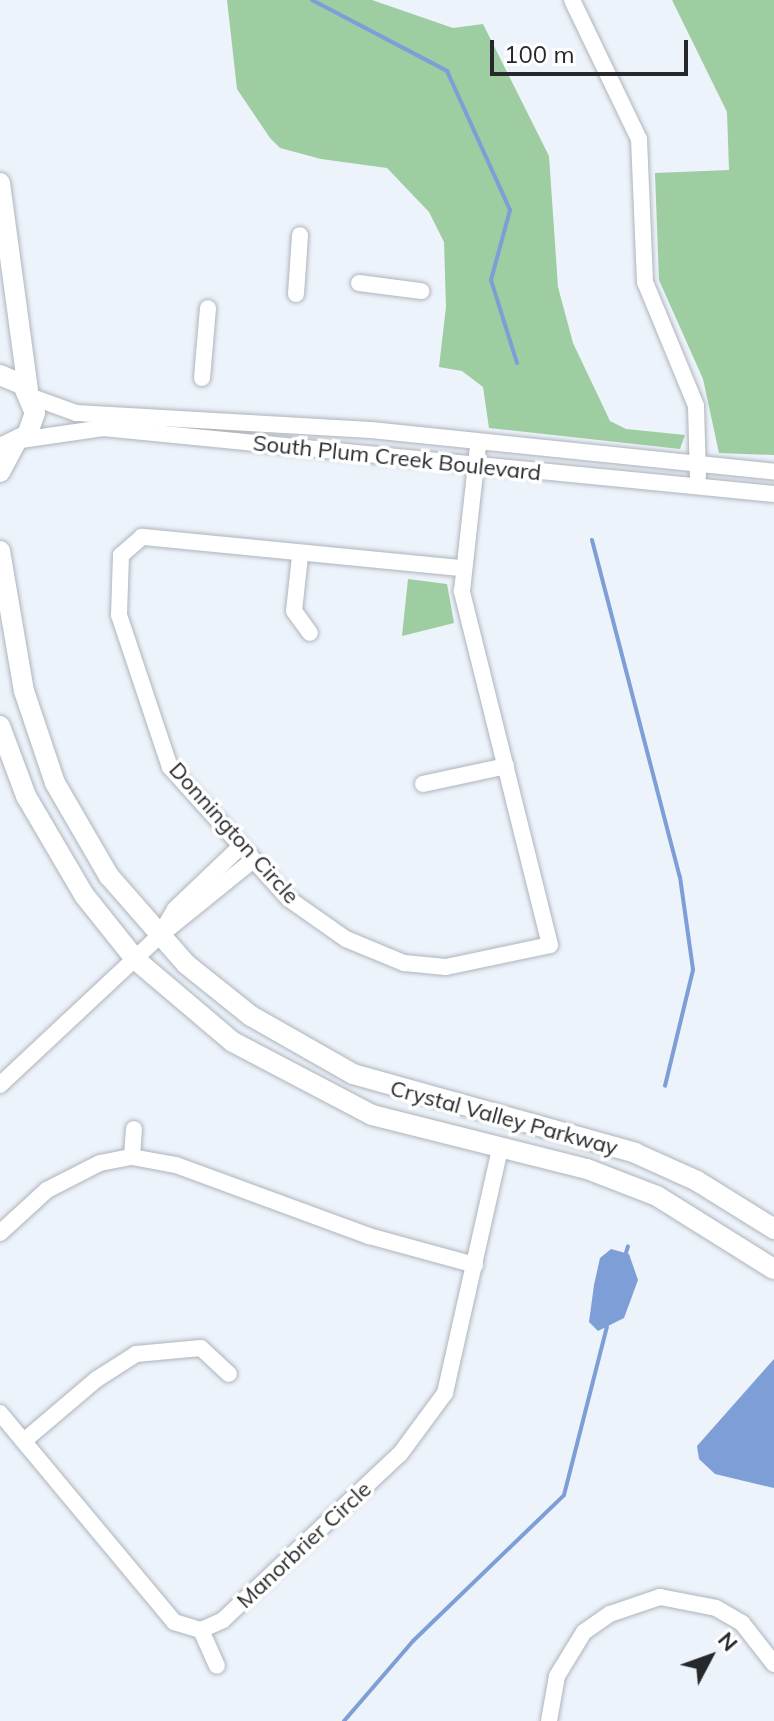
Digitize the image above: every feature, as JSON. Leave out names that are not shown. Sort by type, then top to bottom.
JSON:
[{"type":"main road","points":[[0,183],[34,420],[12,444],[0,472]]},
{"type":"main road","points":[[0,375],[30,393]]},
{"type":"main road","name":"Crystal Valley Parkway","points":[[0,551],[24,691],[55,783],[96,856],[158,937],[251,1016],[353,1074],[635,1153],[697,1181],[774,1229]]},
{"type":"main road","name":"Crystal Valley Parkway","points":[[0,726],[50,842],[135,959],[233,1042],[304,1085],[398,1124],[587,1169],[657,1196],[774,1269]]},
{"type":"street","points":[[572,0],[639,139],[645,282],[696,406],[698,486]]},
{"type":"street","points":[[296,294],[300,235]]},
{"type":"street","points":[[359,283],[421,291]]},
{"type":"street","points":[[202,378],[208,308]]},
{"type":"street","name":"South Plum Creek Boulevard","points":[[30,393],[76,413],[371,430],[478,445],[774,472]]},
{"type":"street","name":"South Plum Creek Boulevard","points":[[12,444],[103,428],[474,468],[774,494]]},
{"type":"street","name":"Donnington Circle","points":[[460,568],[300,556],[142,537],[121,555],[119,615],[170,767],[289,899],[334,931],[404,963],[458,965],[550,945],[460,568],[478,445]]},
{"type":"street","points":[[300,556],[294,611],[310,633]]},
{"type":"street","points":[[423,784],[506,766]]},
{"type":"street","points":[[158,937],[175,909],[240,847]]},
{"type":"street","points":[[0,1085],[158,937],[253,860]]},
{"type":"street","points":[[132,1157],[134,1129]]},
{"type":"street","name":"Manorbrier Circle","points":[[201,1630],[258,1592],[423,1429],[454,1366],[500,1148]]},
{"type":"street","points":[[0,1233],[47,1190],[100,1163],[132,1157],[176,1165],[369,1236],[475,1265]]},
{"type":"street","points":[[25,1440],[136,1354],[201,1348],[229,1374]]},
{"type":"street","points":[[0,1413],[174,1622],[201,1630],[217,1666]]},
{"type":"street","points":[[549,1721],[557,1676],[584,1632],[610,1614],[660,1597],[716,1608],[742,1623],[774,1664]]},
{"type":"green space","points":[[227,0],[372,0],[453,28],[483,24],[549,156],[558,287],[573,343],[610,421],[626,429],[685,435],[680,449],[489,428],[483,387],[462,371],[439,367],[446,307],[444,242],[429,212],[387,168],[321,159],[280,148],[270,138],[237,89]]},
{"type":"green space","points":[[672,0],[774,0],[774,455],[719,453],[703,379],[659,280],[655,173],[729,170],[727,112]]},
{"type":"green space","points":[[408,579],[447,584],[454,623],[402,636]]},
{"type":"water","points":[[611,1249],[629,1254],[638,1280],[624,1318],[598,1331],[589,1322],[594,1285],[600,1258]]},
{"type":"water","points":[[774,1359],[774,1488],[715,1474],[699,1459],[697,1446]]},
{"type":"waterway","points":[[312,0],[447,71],[510,210],[491,280],[517,363]]},
{"type":"waterway","points":[[592,540],[680,877],[693,970],[665,1086]]},
{"type":"waterway","points":[[625,1256],[628,1246]]},
{"type":"waterway","points":[[344,1721],[413,1641],[564,1495],[607,1326]]}]
